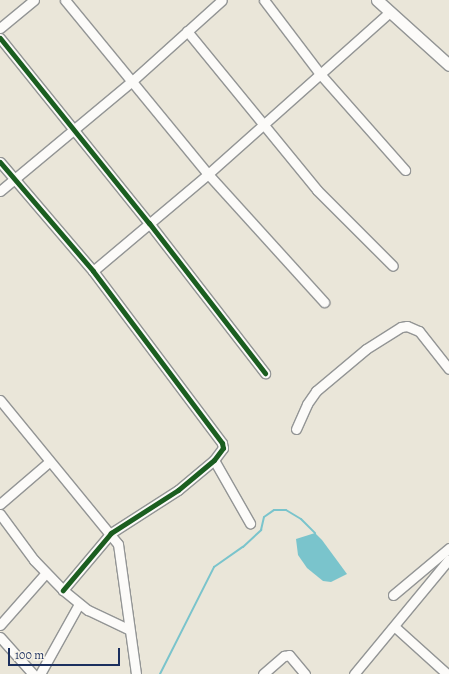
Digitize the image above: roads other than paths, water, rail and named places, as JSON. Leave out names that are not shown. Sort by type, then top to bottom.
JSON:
[{"type":"street","points":[[0,28],[34,0]]},
{"type":"street","points":[[65,0],[130,82],[208,174],[324,302]]},
{"type":"street","points":[[0,191],[130,82],[222,0]]},
{"type":"street","points":[[264,0],[321,75],[404,170]]},
{"type":"street","points":[[377,0],[449,65]]},
{"type":"street","points":[[94,271],[208,174],[390,12]]},
{"type":"street","points":[[187,31],[264,123],[317,190],[393,266]]},
{"type":"street","points":[[0,38],[149,223],[265,373]]},
{"type":"street","points":[[0,162],[94,271],[222,443],[223,448],[214,460],[178,490],[111,533],[63,590]]},
{"type":"street","points":[[296,429],[309,400],[316,391],[366,349],[401,327],[407,326],[418,331],[449,369]]},
{"type":"street","points":[[0,400],[49,462],[111,533],[120,552],[128,629],[136,674]]},
{"type":"street","points":[[214,460],[250,523]]},
{"type":"street","points":[[0,504],[49,462]]},
{"type":"street","points":[[0,514],[45,574],[79,604],[103,619],[128,629]]},
{"type":"street","points":[[393,594],[449,548]]},
{"type":"street","points":[[354,674],[395,627],[449,559]]},
{"type":"street","points":[[0,626],[45,574]]},
{"type":"street","points":[[40,674],[79,604]]},
{"type":"street","points":[[395,627],[447,674]]},
{"type":"street","points":[[0,637],[33,674]]},
{"type":"street","points":[[263,674],[284,656],[289,655],[305,674]]},
{"type":"water","points":[[315,533],[322,540],[347,574],[331,582],[323,581],[307,568],[298,555],[296,539]]},
{"type":"waterway","points":[[160,674],[214,567],[243,547],[261,530],[264,517],[274,510],[286,510],[301,519],[315,533]]}]
